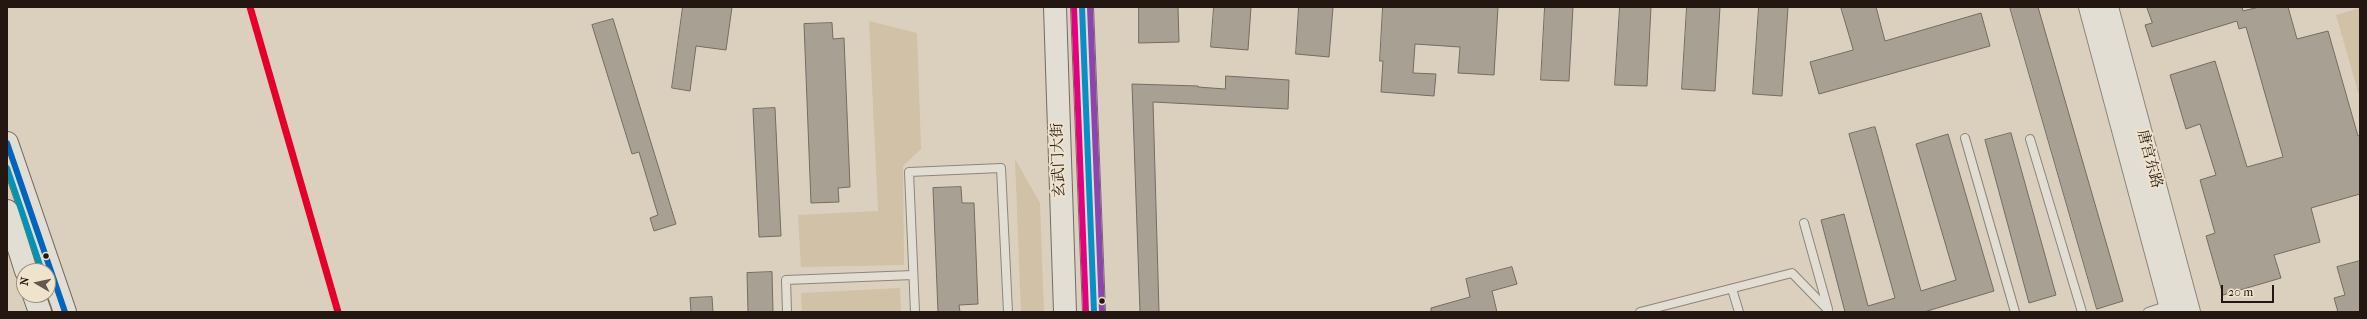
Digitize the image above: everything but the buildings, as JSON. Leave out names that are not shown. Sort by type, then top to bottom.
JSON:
[{"type":"main road","name":"玄武门大街","points":[[1055,7],[1065,312]]},
{"type":"main road","name":"玄武门大街","points":[[1082,7],[1094,312]]},
{"type":"main road","points":[[7,143],[65,312]]},
{"type":"main road","points":[[7,211],[23,263]]},
{"type":"street","name":"唐宫东路","points":[[2089,7],[2170,308]]},
{"type":"street","name":"唐宫东路","points":[[2108,7],[2190,312]]},
{"type":"lane","points":[[1965,138],[2015,312]]},
{"type":"lane","points":[[2030,139],[2082,312]]},
{"type":"lane","points":[[915,312],[909,172],[1001,168],[1008,312]]},
{"type":"lane","points":[[1804,223],[1828,311]]},
{"type":"lane","points":[[1640,312],[1792,273],[1828,311]]},
{"type":"lane","points":[[787,312],[786,280],[913,275]]},
{"type":"lane","points":[[1732,289],[1739,312]]},
{"type":"lane","points":[[2148,312],[2170,308]]},
{"type":"shaded area","points":[[2360,8],[2360,99],[2336,15]]},
{"type":"shaded area","points":[[869,21],[917,33],[921,149],[903,166],[904,265],[801,267],[798,215],[878,211]]},
{"type":"shaded area","points":[[1015,159],[1040,203],[1044,312],[1021,312]]},
{"type":"shaded area","points":[[900,288],[901,312],[802,312],[801,293]]},
{"type":"transit line","points":[[250,7],[338,312]]},
{"type":"transit line","points":[[1074,7],[1086,312]]},
{"type":"transit line","points":[[1082,7],[1094,312]]},
{"type":"transit line","points":[[1090,7],[1102,312]]},
{"type":"transit line","points":[[7,143],[65,312]]},
{"type":"transit line","points":[[7,168],[39,263]]}]
